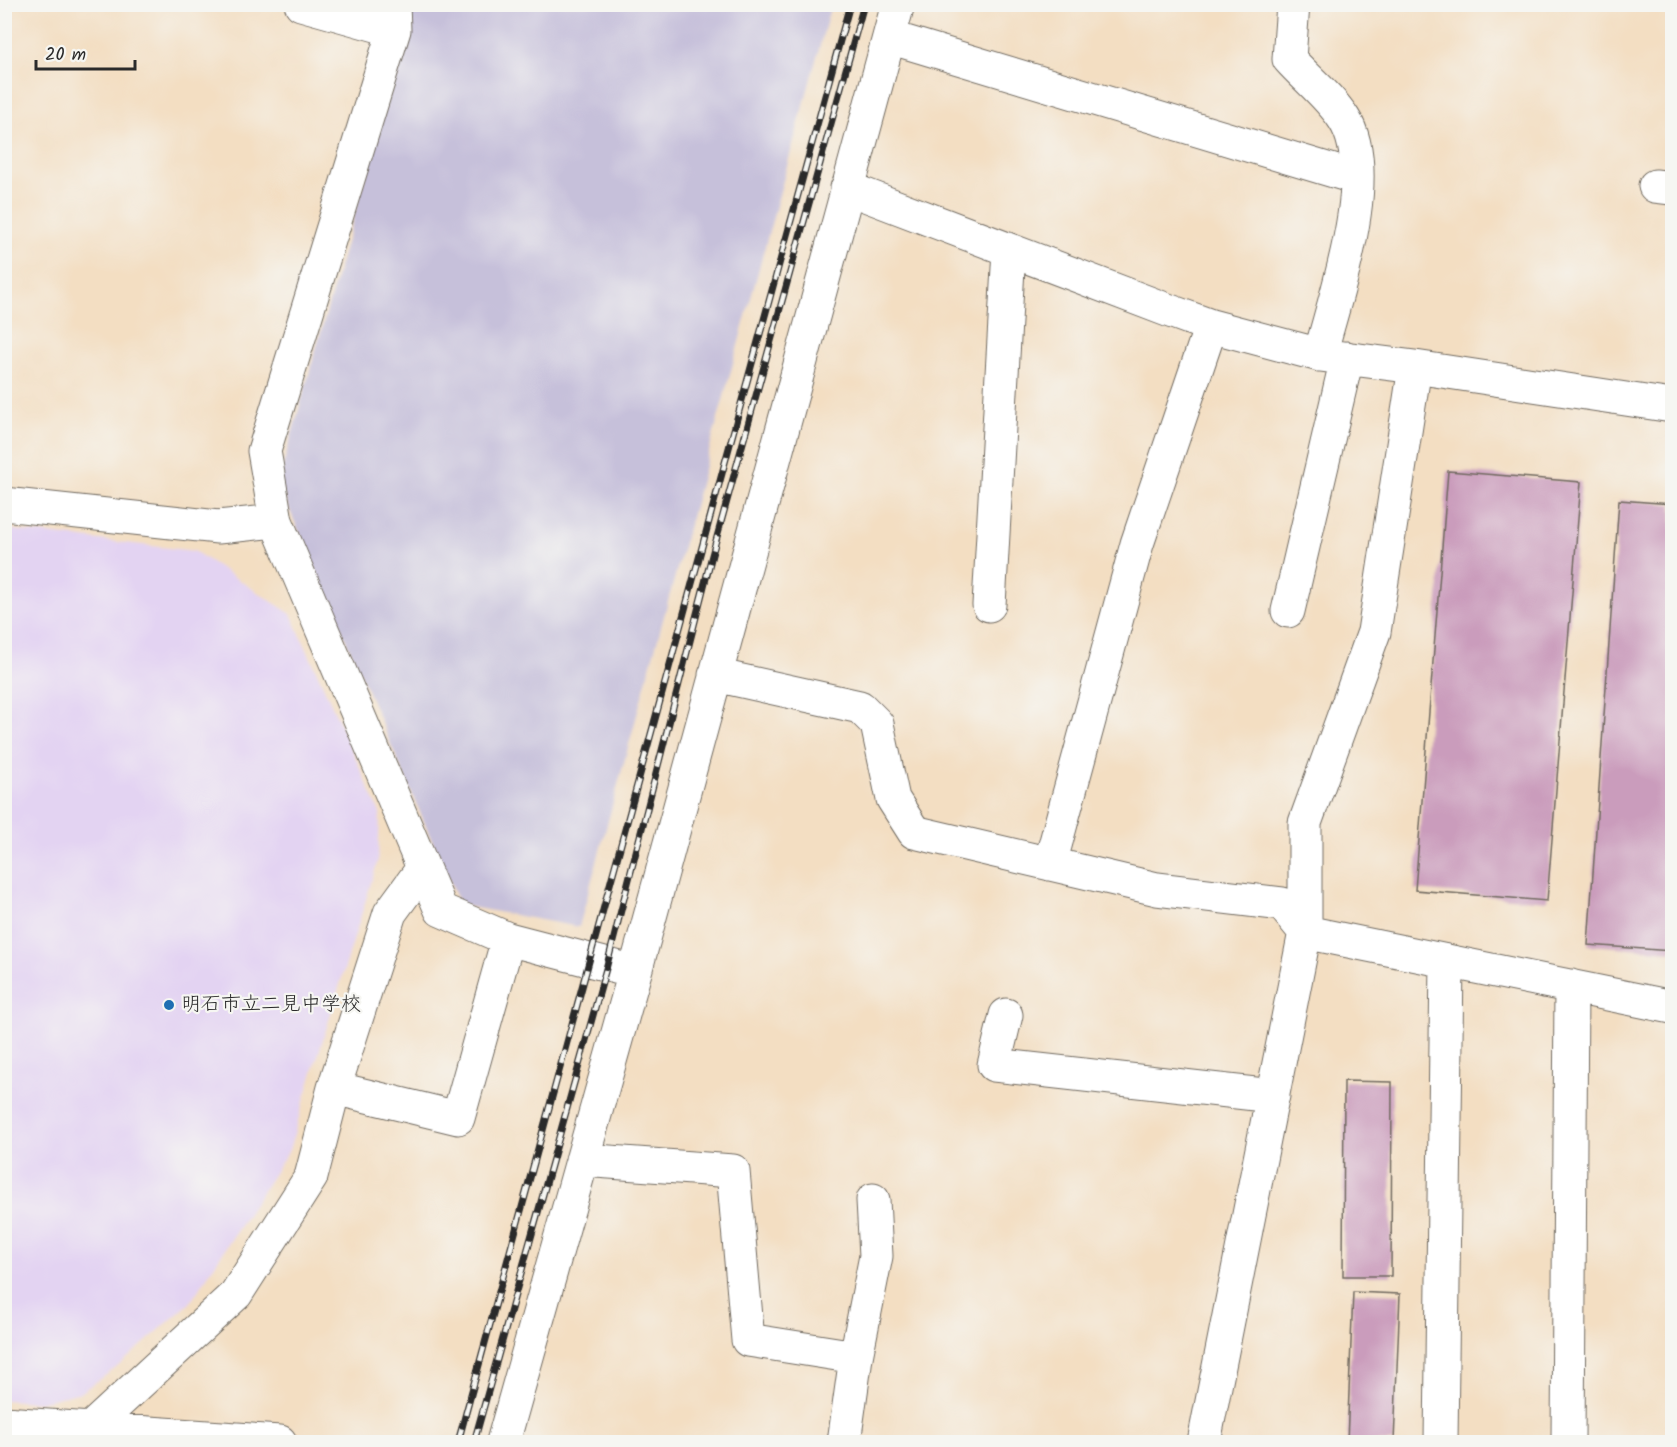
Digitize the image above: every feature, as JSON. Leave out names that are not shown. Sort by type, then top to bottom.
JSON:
[{"type":"street","points":[[301,4],[394,17],[264,451],[276,521],[441,910],[508,939],[635,972]]},
{"type":"street","points":[[503,1443],[635,972],[898,4]]},
{"type":"street","points":[[1288,610],[1334,357],[1359,163],[1345,120],[1289,58],[1293,4]]},
{"type":"street","points":[[889,37],[1357,178]]},
{"type":"street","points":[[847,188],[1211,326],[1334,357],[1672,406]]},
{"type":"street","points":[[989,605],[1009,250]]},
{"type":"street","points":[[1050,864],[1137,544],[1211,326]]},
{"type":"street","points":[[1204,1443],[1305,932],[1305,823],[1374,632],[1415,367]]},
{"type":"street","points":[[4,504],[218,527],[276,521]]},
{"type":"street","points":[[715,675],[860,707],[877,724],[893,799],[914,832],[1157,889],[1282,904],[1305,932],[1672,1007]]},
{"type":"street","points":[[90,1429],[236,1294],[311,1177],[334,1088],[390,913],[423,868]]},
{"type":"street","points":[[334,1088],[458,1118],[508,939]]},
{"type":"street","points":[[1441,1443],[1447,961]]},
{"type":"street","points":[[1568,1443],[1570,986]]},
{"type":"street","points":[[1006,1015],[994,1065],[1273,1096]]},
{"type":"street","points":[[582,1160],[733,1171],[747,1340],[856,1357]]},
{"type":"street","points":[[844,1443],[856,1357],[876,1256],[873,1200]]},
{"type":"street","points":[[4,1423],[280,1443]]},
{"type":"shaded area","points":[[406,5],[831,5],[579,927],[460,905],[278,483],[406,32]]},
{"type":"shaded area","name":"明石市立二見中学校","points":[[5,529],[194,551],[291,614],[380,813],[378,860],[289,1150],[190,1303],[116,1368],[81,1392],[39,1402],[4,1400]]},
{"type":"building","points":[[1448,471],[1581,482],[1547,901],[1415,890]]},
{"type":"building","points":[[1619,500],[1672,504],[1672,951],[1588,945]]},
{"type":"building","points":[[1344,1081],[1392,1082],[1391,1276],[1343,1276]]},
{"type":"building","points":[[1353,1292],[1400,1294],[1394,1442],[1347,1442]]},
{"type":"railway","points":[[458,1442],[850,4]]},
{"type":"railway","points":[[474,1442],[607,965],[712,555],[864,4]]},
{"type":"place","name":"明石市立二見中学校","points":[[169,1005]]}]
